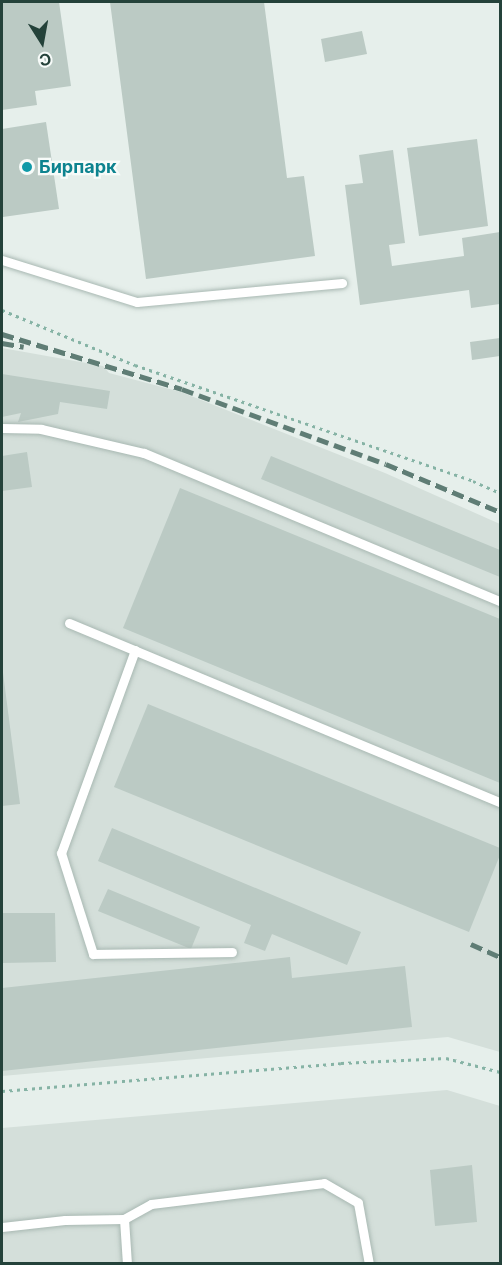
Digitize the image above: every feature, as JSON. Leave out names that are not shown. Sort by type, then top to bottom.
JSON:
[{"type":"lane","points":[[2,260],[137,302],[342,283]]},
{"type":"lane","points":[[2,428],[41,429],[144,453],[501,601]]},
{"type":"lane","points":[[69,623],[501,802]]},
{"type":"lane","points":[[135,650],[61,853],[93,954],[232,952]]},
{"type":"lane","points":[[2,1227],[64,1220],[124,1219],[151,1204],[324,1183],[358,1203],[369,1263]]},
{"type":"lane","points":[[124,1219],[127,1263]]},
{"type":"path","points":[[2,310],[135,365],[462,477],[501,493]]},
{"type":"path","points":[[2,1091],[341,1063],[446,1058],[501,1072]]},
{"type":"shaded area","points":[[2,348],[103,366],[109,373],[181,392],[385,473],[500,524],[500,1052],[448,1037],[2,1076]]},
{"type":"shaded area","points":[[447,1090],[500,1106],[500,1263],[2,1264],[2,1128]]},
{"type":"building","points":[[2,2],[59,2],[71,86],[35,91],[37,105],[2,110]]},
{"type":"building","points":[[110,2],[264,2],[287,178],[304,176],[315,256],[146,279]]},
{"type":"building","points":[[362,31],[367,54],[325,62],[321,39]]},
{"type":"building","name":"Бирпарк","points":[[46,122],[59,209],[3,217],[2,129]]},
{"type":"building","points":[[477,139],[488,226],[419,236],[407,148]]},
{"type":"building","points":[[393,150],[405,243],[389,245],[392,266],[464,256],[462,238],[500,232],[500,304],[471,308],[469,290],[360,305],[345,185],[363,183],[359,155]]},
{"type":"building","points":[[500,338],[500,356],[472,360],[470,342]]},
{"type":"building","points":[[2,374],[110,391],[107,409],[60,402],[58,414],[18,422],[21,413],[2,417]]},
{"type":"building","points":[[27,452],[32,487],[2,491],[2,456]]},
{"type":"building","points":[[271,456],[500,550],[500,577],[261,479]]},
{"type":"building","points":[[180,488],[500,619],[500,783],[123,628]]},
{"type":"building","points":[[2,665],[20,804],[2,806]]},
{"type":"building","points":[[148,704],[500,848],[500,855],[469,932],[114,787]]},
{"type":"building","points":[[112,828],[361,932],[347,965],[272,934],[265,951],[244,943],[251,925],[98,861]]},
{"type":"building","points":[[108,889],[200,927],[191,949],[98,911]]},
{"type":"building","points":[[2,913],[55,913],[56,962],[2,963]]},
{"type":"building","points":[[290,957],[292,978],[405,966],[412,1027],[2,1071],[2,988]]},
{"type":"building","points":[[472,1165],[477,1222],[435,1226],[430,1170]]},
{"type":"railway","points":[[2,334],[182,389],[386,464],[500,512]]},
{"type":"railway","points":[[2,343],[24,347]]},
{"type":"railway","points":[[471,944],[500,957]]},
{"type":"place","name":"Бирпарк","points":[[27,167]]}]
